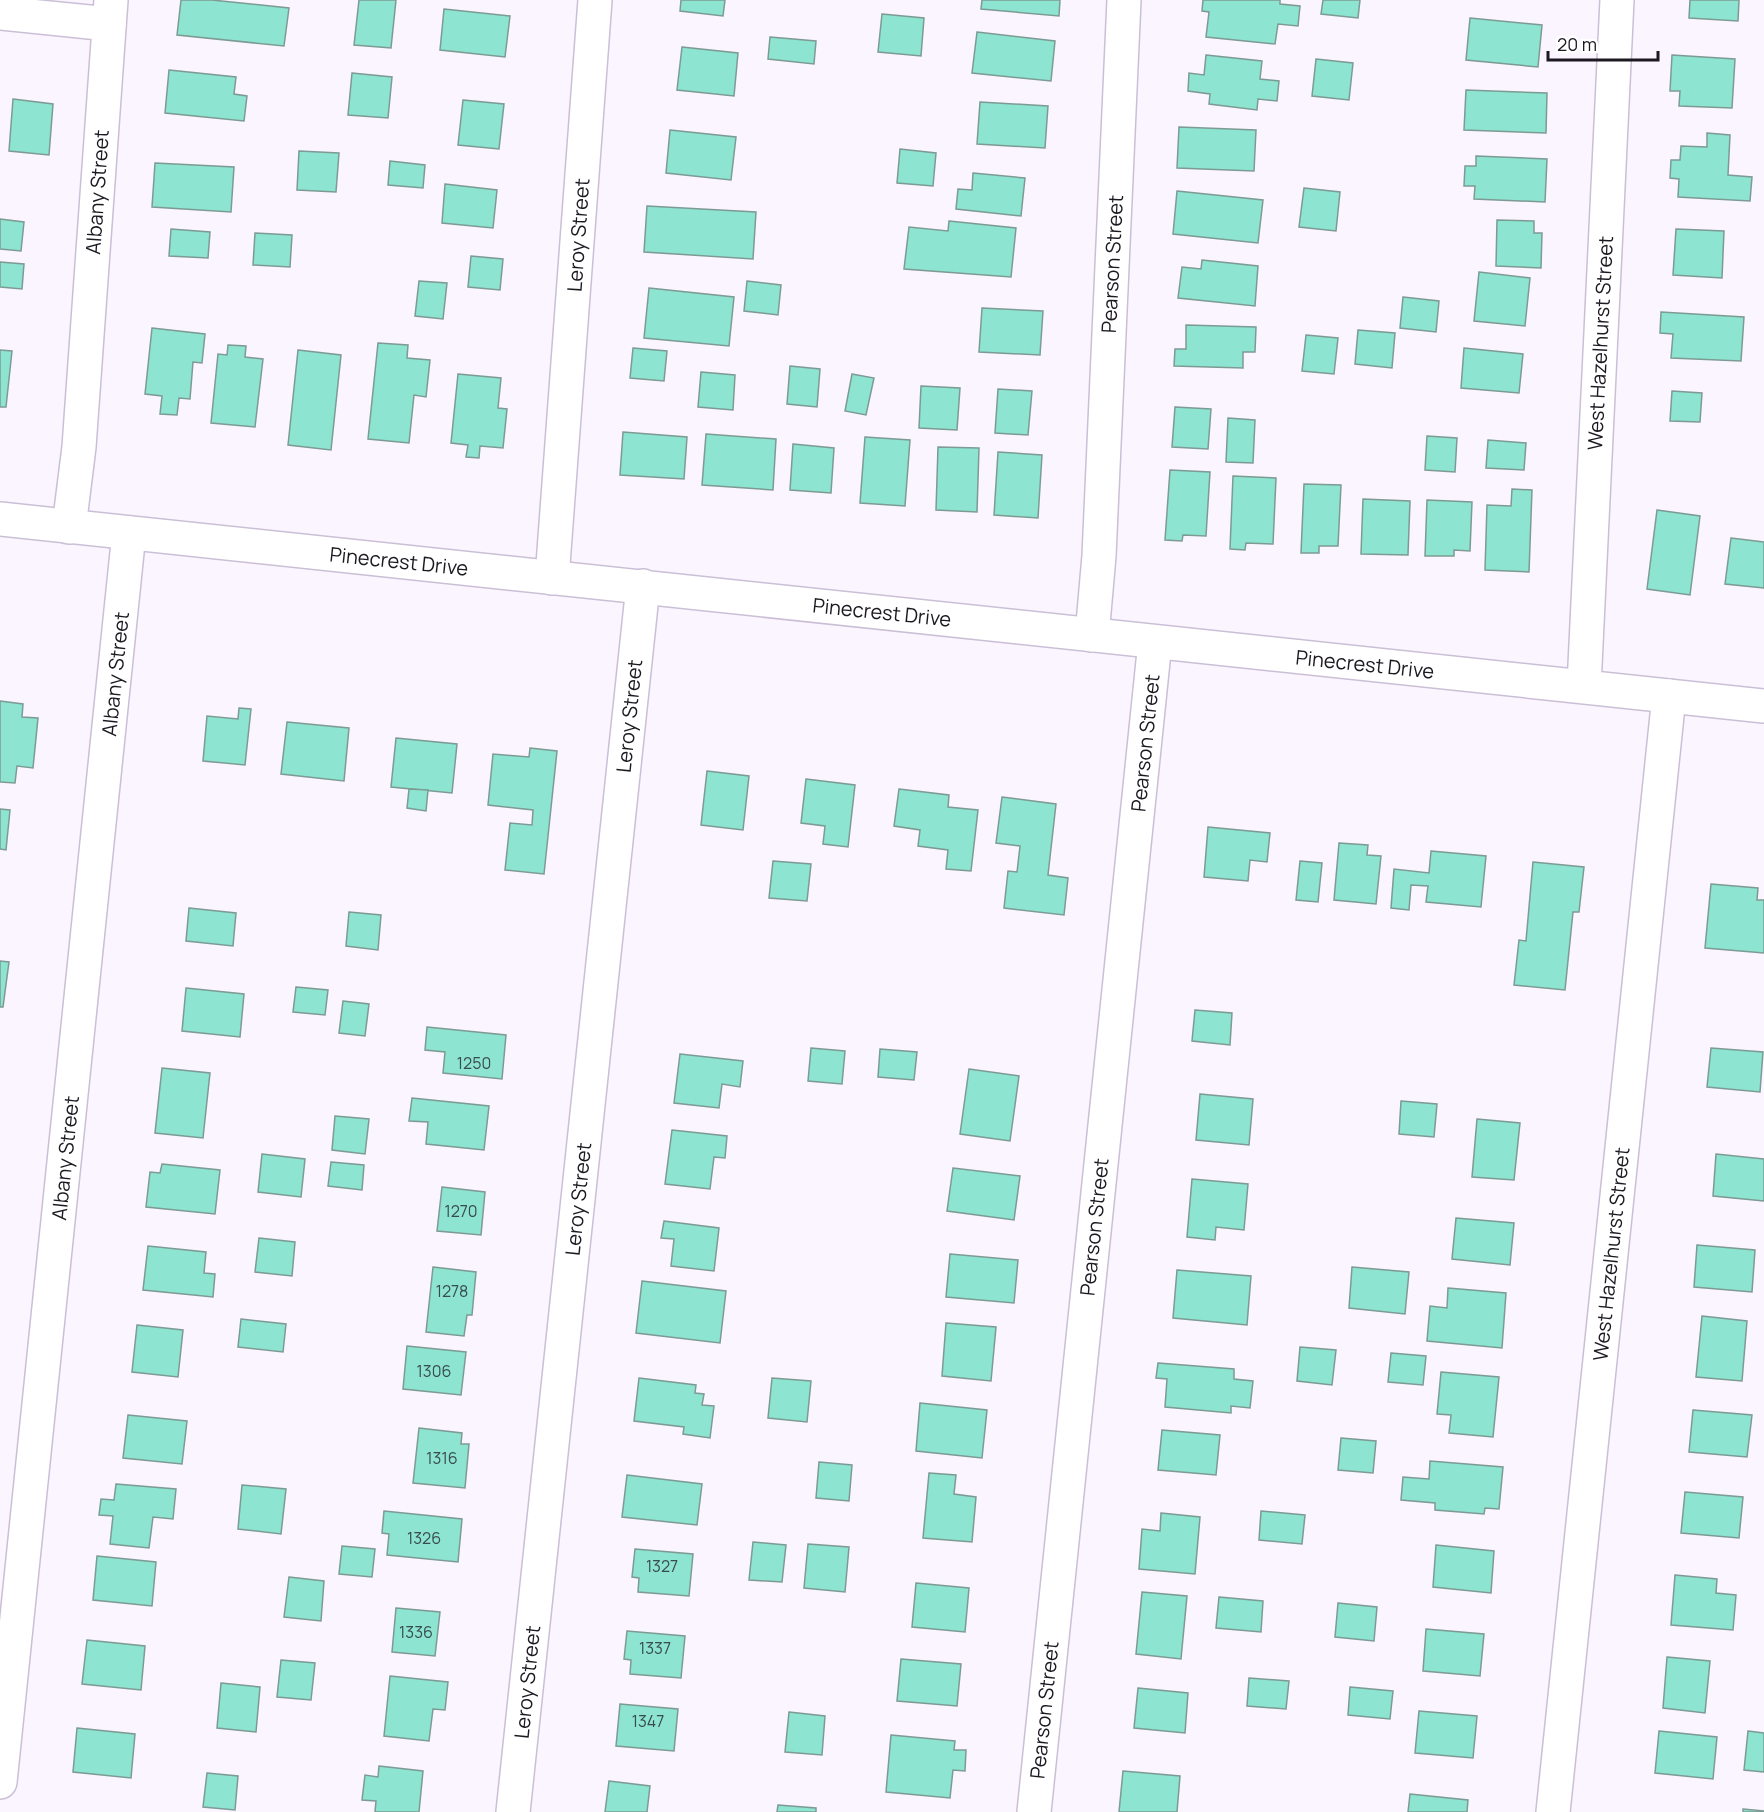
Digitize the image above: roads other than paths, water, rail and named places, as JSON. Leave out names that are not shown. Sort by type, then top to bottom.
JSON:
[{"type":"street","name":"Leroy Street","points":[[552,578],[595,0]]},
{"type":"street","name":"Pearson Street","points":[[1092,635],[1099,556],[1124,0]]},
{"type":"street","name":"West Hazelhurst Street","points":[[1584,686],[1617,0]]},
{"type":"street","points":[[0,13],[110,12]]},
{"type":"street","name":"Albany Street","points":[[69,527],[79,447],[110,12]]},
{"type":"street","name":"Pinecrest Drive","points":[[0,519],[1764,706]]},
{"type":"street","name":"Albany Street","points":[[0,1782],[129,533]]},
{"type":"street","name":"Leroy Street","points":[[513,1812],[643,586]]},
{"type":"street","name":"Pearson Street","points":[[1034,1812],[1155,642]]},
{"type":"street","name":"West Hazelhurst Street","points":[[1553,1812],[1669,696]]}]
